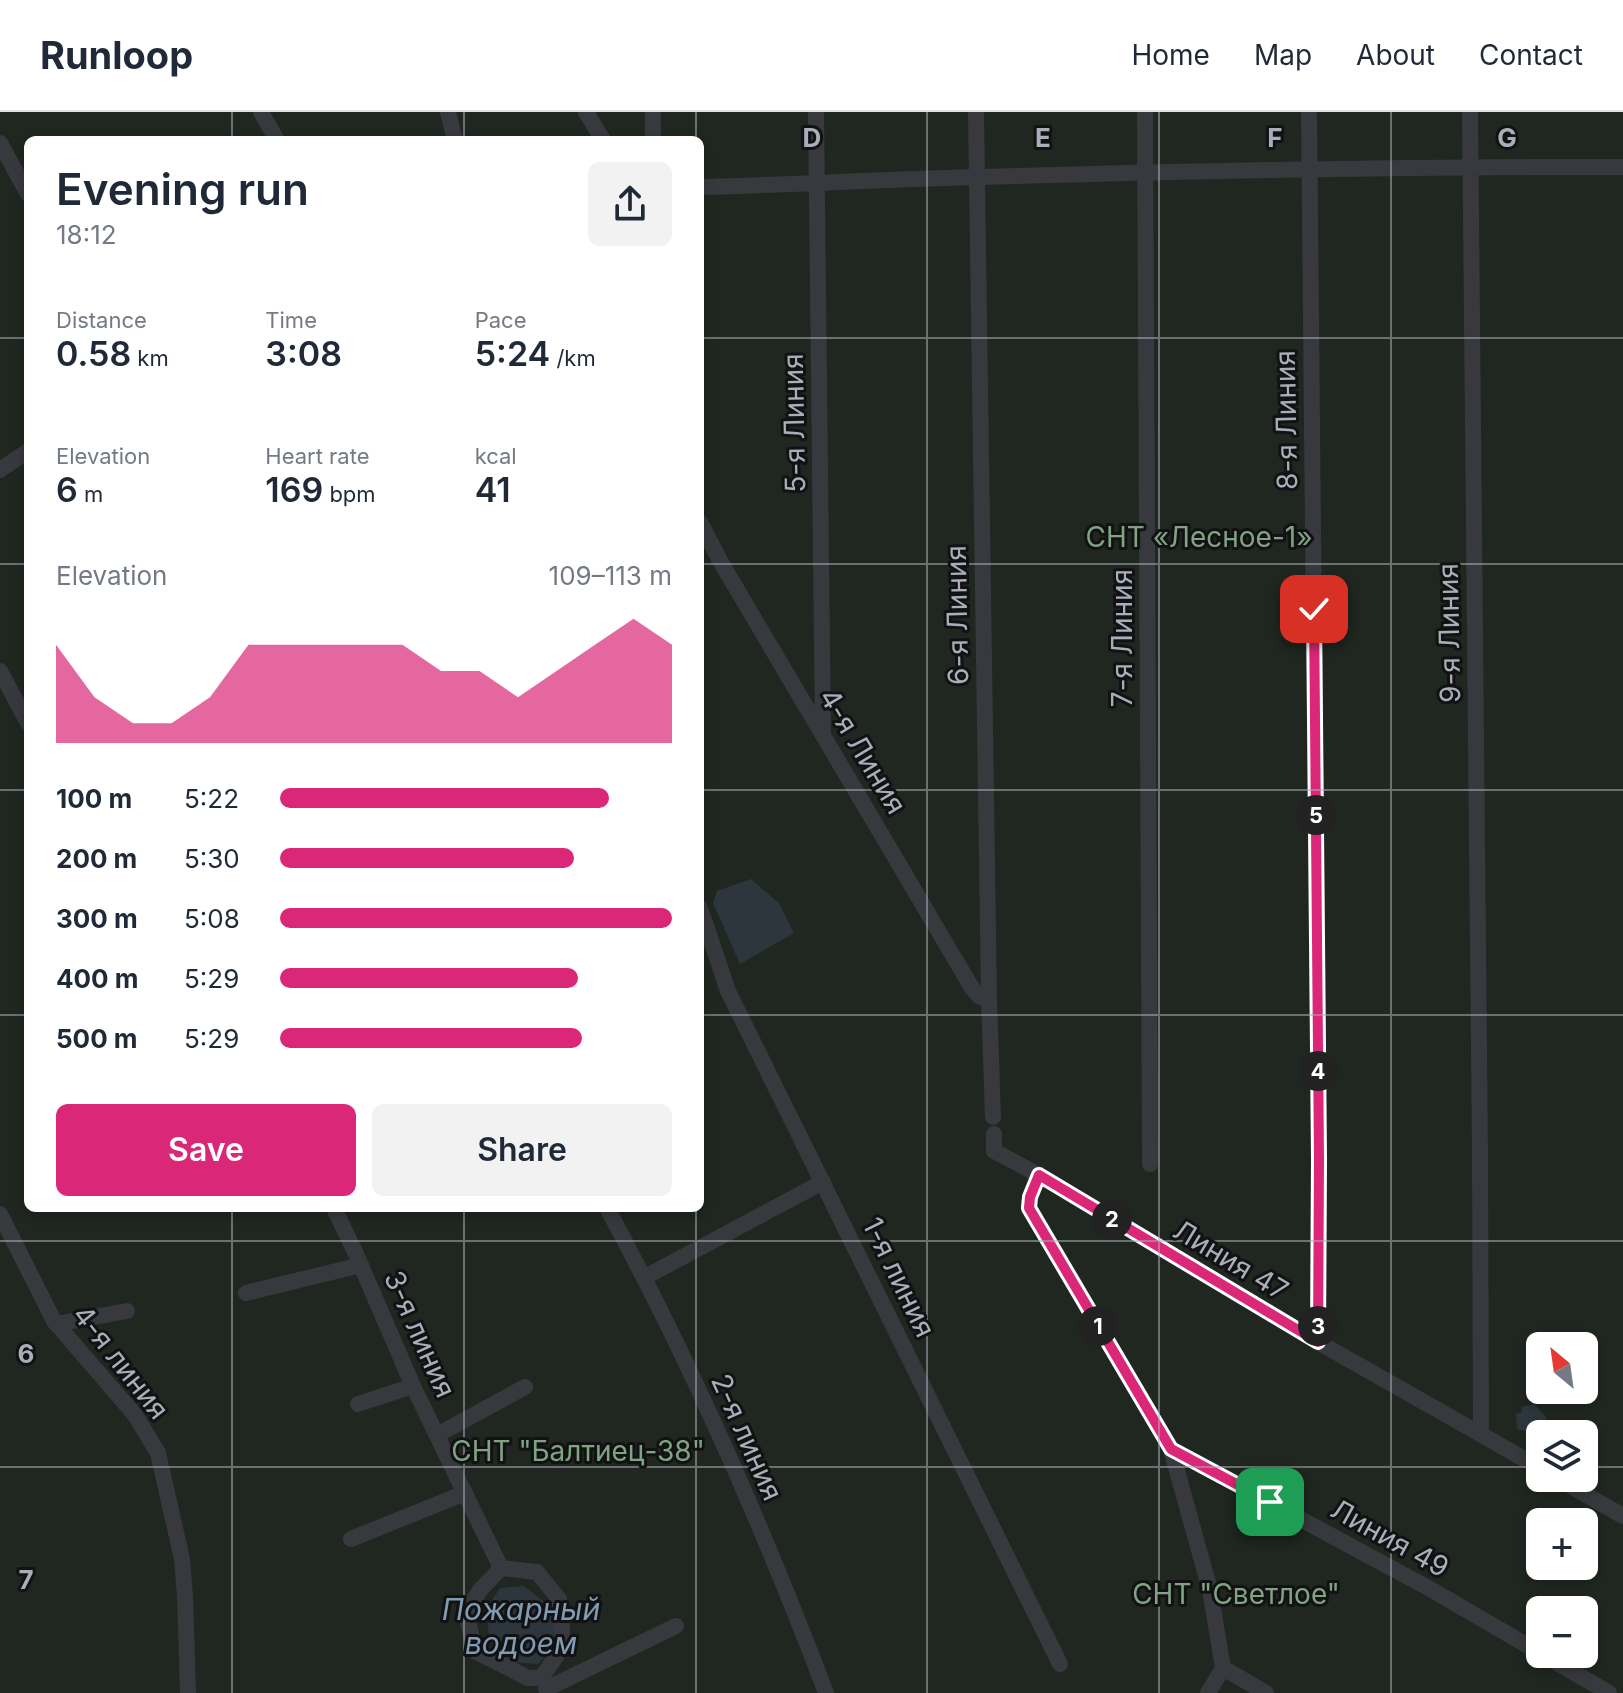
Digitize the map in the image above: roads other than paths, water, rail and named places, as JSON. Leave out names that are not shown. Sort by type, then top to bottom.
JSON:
[{"type":"street","points":[[261,112],[275,136]]},
{"type":"street","points":[[448,112],[454,136]]},
{"type":"street","points":[[586,112],[601,136]]},
{"type":"street","points":[[653,112],[653,136]]},
{"type":"street","name":"5-я Линия","points":[[816,112],[823,734]]},
{"type":"street","name":"6-я Линия","points":[[976,112],[993,1117]]},
{"type":"street","name":"7-я Линия","points":[[1145,112],[1150,1164]]},
{"type":"street","name":"8-я Линия","points":[[1309,112],[1318,1342]]},
{"type":"street","name":"9-я Линия","points":[[1470,112],[1481,1433]]},
{"type":"street","points":[[0,143],[24,187]]},
{"type":"street","points":[[704,187],[1144,173],[1471,166],[1623,167]]},
{"type":"street","points":[[0,470],[24,454]]},
{"type":"street","name":"4-я Линия","points":[[704,530],[972,988],[979,996],[989,1000]]},
{"type":"street","points":[[0,671],[24,716]]},
{"type":"street","name":"1-я линия","points":[[704,920],[728,991],[1060,1664]]},
{"type":"street","name":"Линия 47","points":[[994,1134],[994,1151],[1318,1342],[1526,1460]]},
{"type":"street","points":[[1039,1175],[1029,1208],[1171,1449],[1210,1590],[1223,1668],[1208,1693]]},
{"type":"street","points":[[645,1277],[823,1182]]},
{"type":"street","name":"3-я линия","points":[[336,1212],[413,1386],[501,1568]]},
{"type":"street","name":"2-я линия","points":[[609,1212],[645,1277],[742,1485],[826,1693]]},
{"type":"street","name":"4-я линия","points":[[0,1214],[56,1324],[135,1415],[158,1453],[182,1559],[188,1693]]},
{"type":"street","points":[[246,1293],[361,1265]]},
{"type":"street","points":[[56,1324],[127,1311]]},
{"type":"street","points":[[358,1404],[413,1386]]},
{"type":"street","points":[[437,1435],[525,1387]]},
{"type":"street","name":"Линия 49","points":[[1171,1449],[1526,1644]]},
{"type":"street","points":[[1581,1492],[1623,1516]]},
{"type":"street","points":[[351,1539],[465,1493]]},
{"type":"street","points":[[501,1568],[537,1572],[559,1599],[562,1648],[545,1687],[475,1651],[466,1613],[480,1590],[501,1568]]},
{"type":"street","points":[[545,1687],[676,1626]]},
{"type":"street","points":[[1223,1668],[1266,1693]]},
{"type":"street","name":"Линия 49","points":[[1566,1668],[1609,1693]]},
{"type":"water","points":[[751,879],[779,903],[794,933],[740,964],[713,903],[717,891]]},
{"type":"water","points":[[1534,1404],[1546,1420],[1526,1420],[1526,1431],[1517,1429],[1516,1414],[1522,1412],[1521,1407]]},
{"type":"water","name":"Пожарный водоем","points":[[524,1586],[553,1609],[557,1644],[538,1664],[510,1662],[489,1640],[487,1608],[500,1588]]},
{"type":"park label","name":"СНТ «Лесное-1»","points":[[1199,537]]},
{"type":"park label","name":"СНТ \"Балтиец-38\"","points":[[578,1451]]},
{"type":"park label","name":"СНТ \"Светлое\"","points":[[1236,1594]]}]
